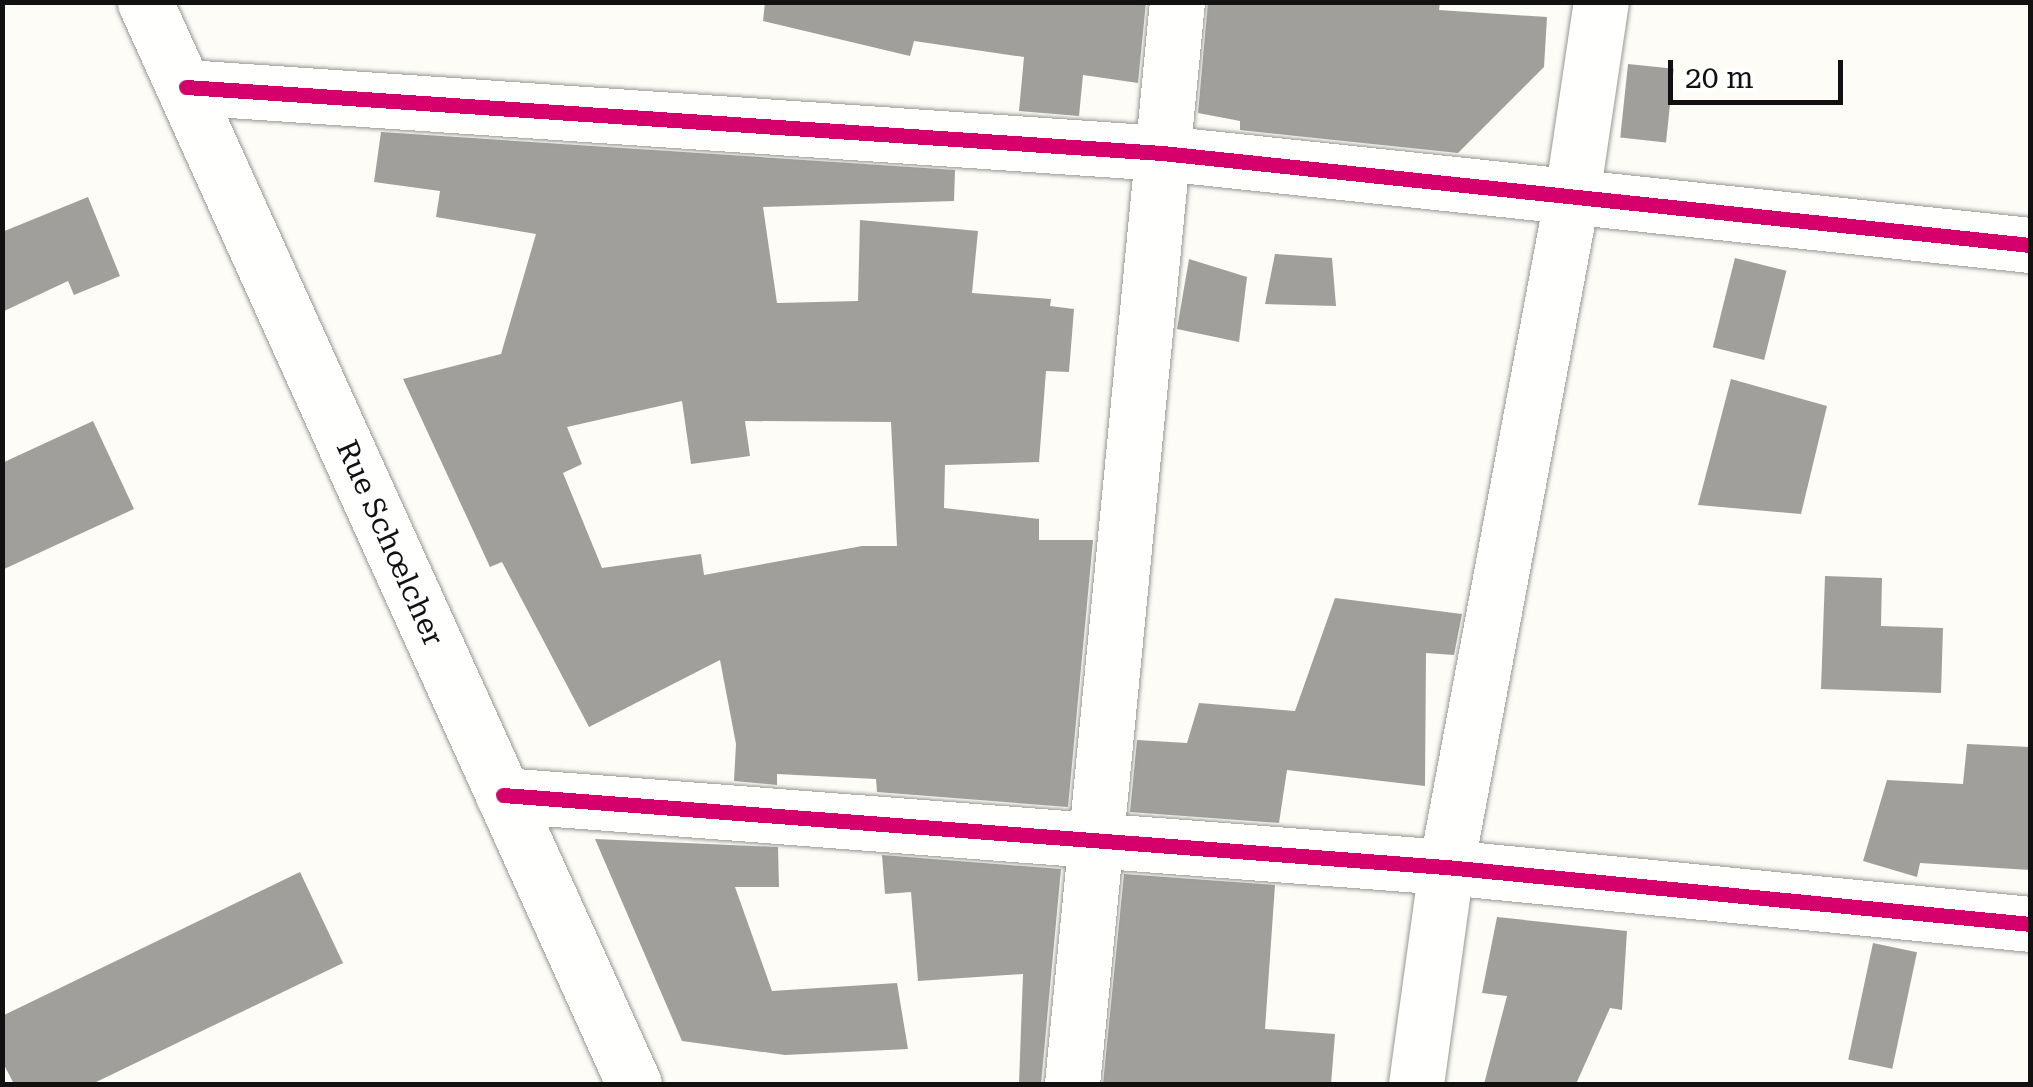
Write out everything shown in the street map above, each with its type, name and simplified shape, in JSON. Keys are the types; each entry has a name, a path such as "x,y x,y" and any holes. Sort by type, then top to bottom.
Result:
{"street":[{"name":"Rue Schœlcher","path":"144,2 186,87 634,1084"},
{"path":"1072,1084 1177,2"},
{"path":"1416,1084 1446,867 1572,195 1601,2"},
{"path":"186,87 1162,153 2030,245"},
{"path":"504,796 1446,867 2030,924"}],"building":[{"path":"765,2 1146,2 1138,83 1083,75 1079,116 1019,111 1024,57 914,41 910,56 763,21"},
{"path":"1208,2 1440,2 1439,10 1547,17 1544,67 1458,153 1240,130 1240,121 1198,113"},
{"path":"1628,64 1674,69 1666,142 1620,138"},
{"path":"381,132 955,170 954,201 763,207 777,303 858,301 860,220 978,231 972,293 1051,299 1050,306 1074,309 1069,372 1046,371 1039,462 945,465 944,508 1039,519 1039,540 1093,540 1068,807 877,792 876,779 777,774 777,785 734,781 736,744 720,660 589,727 502,562 490,567 403,379 501,354 536,234 436,217 440,191 374,182","holes":["682,401 691,464 750,456 745,421 891,422 897,546 862,546 704,575 701,554 602,568 563,473 582,464 567,427"]},
{"path":"88,197 120,276 74,295 68,281 2,312 2,232"},
{"path":"1275,254 1332,258 1336,306 1265,304"},
{"path":"1735,258 1786,271 1764,360 1713,347"},
{"path":"1189,259 1247,277 1239,342 1177,329"},
{"path":"1731,379 1827,406 1801,514 1698,505"},
{"path":"93,421 134,509 2,570 2,463"},
{"path":"1825,576 1882,578 1881,626 1943,628 1941,693 1821,689"},
{"path":"1335,598 1462,614 1454,655 1426,653 1425,786 1287,770 1279,823 1130,812 1137,740 1187,743 1199,703 1295,711"},
{"path":"1967,744 2030,747 2030,870 1920,863 1917,877 1863,861 1887,780 1963,784"},
{"path":"595,839 778,847 779,887 735,887 772,991 897,983 908,1049 785,1055 682,1041"},
{"path":"882,855 1061,869 1041,1084 1019,1084 1023,974 918,981 911,892 885,894"},
{"path":"300,872 343,963 92,1084 14,1084 2,1061 2,1016"},
{"path":"1124,874 1275,885 1265,1029 1335,1034 1331,1084 1103,1084"},
{"path":"1497,917 1627,931 1622,1010 1610,1008 1576,1084 1484,1084 1507,996 1482,993"},
{"path":"1873,943 1917,952 1892,1069 1848,1059"}],"cycle path":[{"path":"186,87 1162,153 2030,245"},
{"path":"503,795 1446,867 2030,924"}]}
